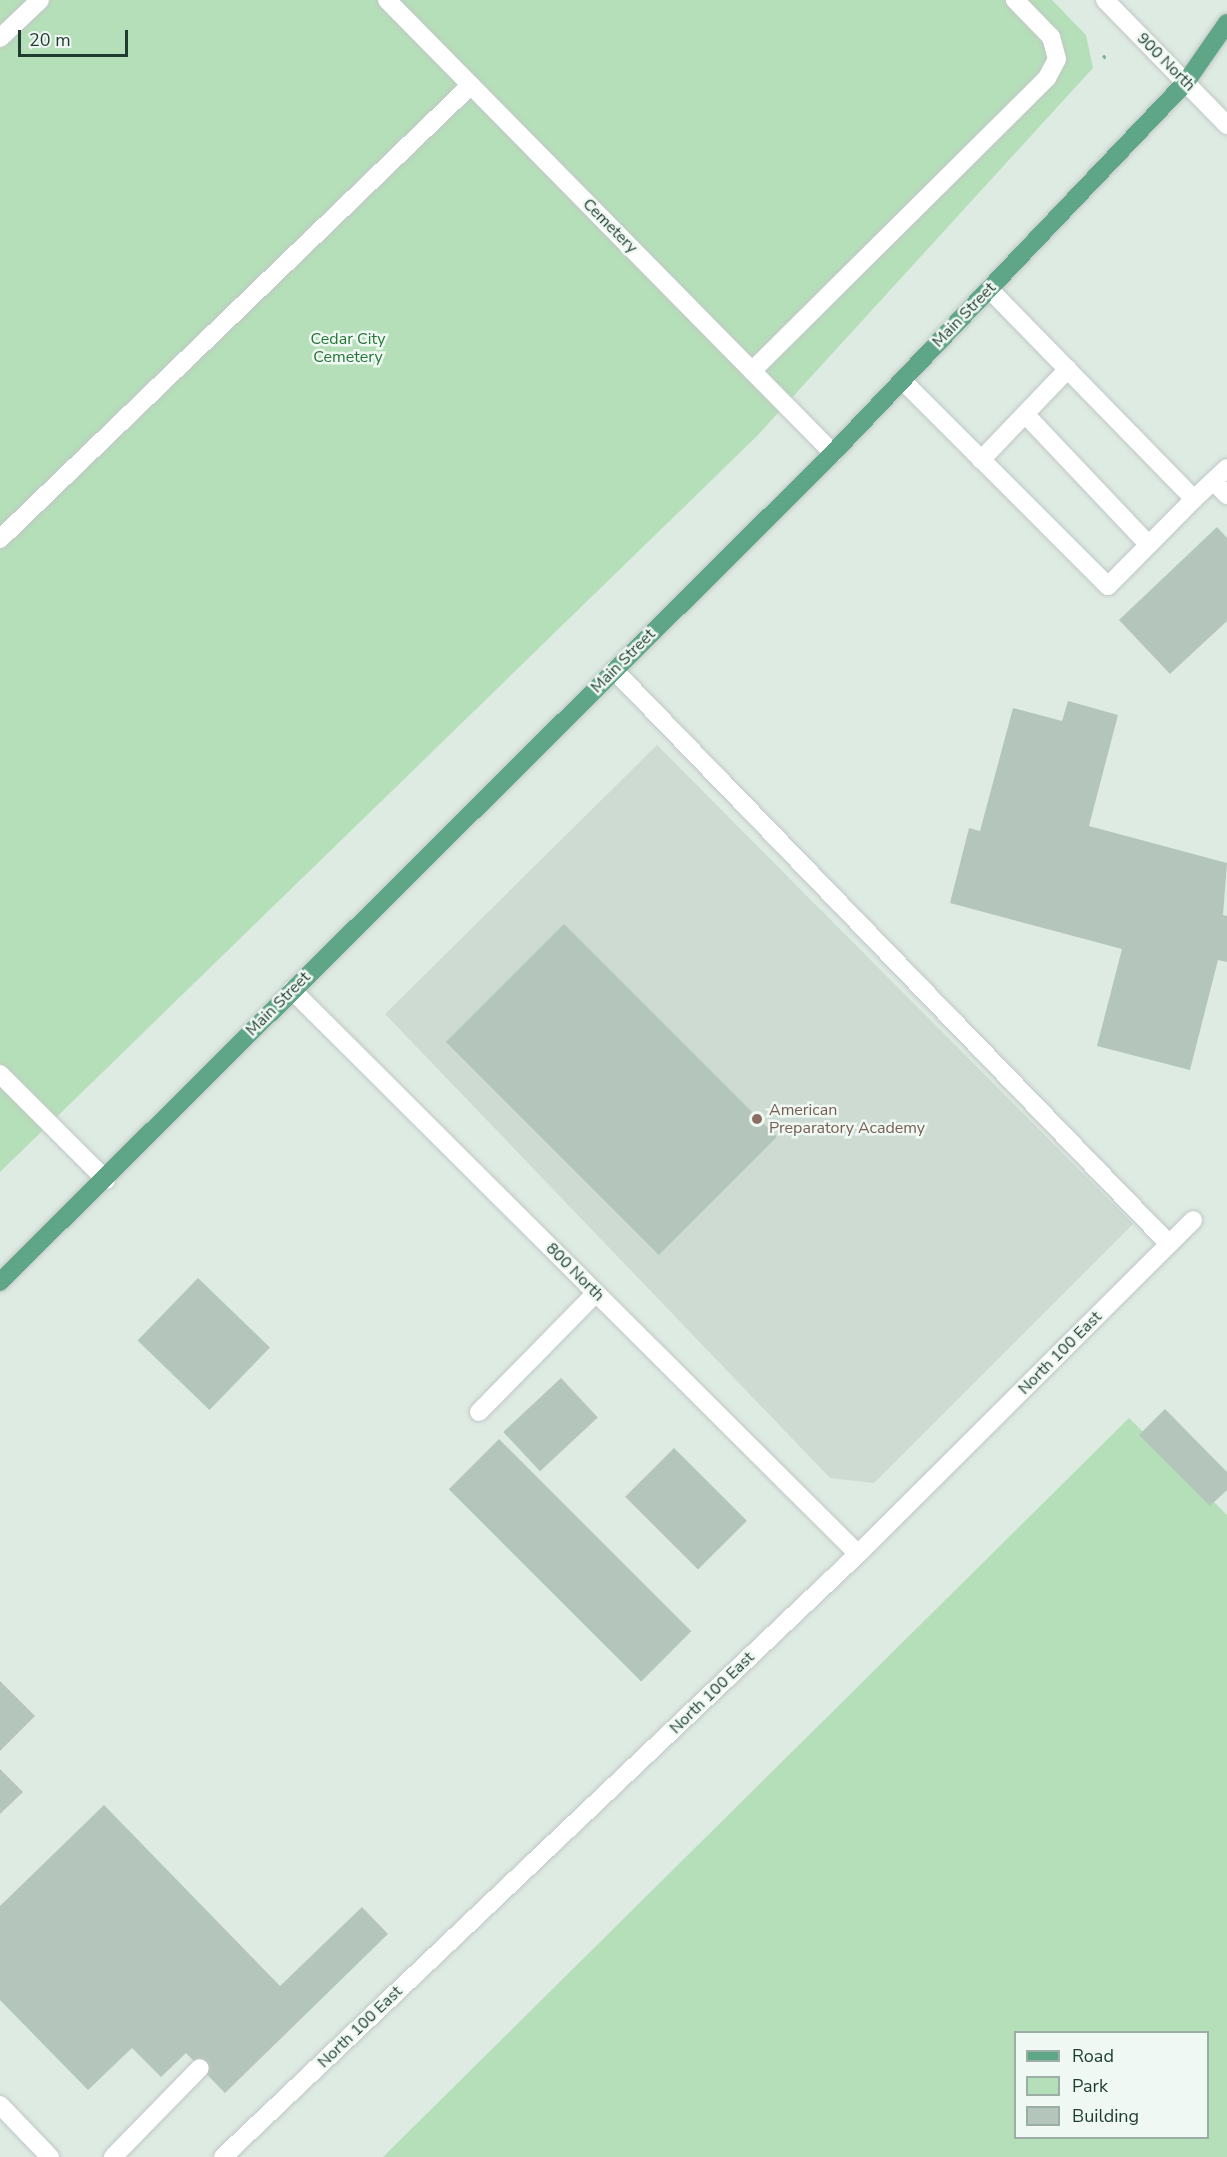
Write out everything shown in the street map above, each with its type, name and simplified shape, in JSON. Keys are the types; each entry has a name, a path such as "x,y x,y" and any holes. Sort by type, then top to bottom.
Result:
{"main road":[{"name":"Main Street","path":"0,1282 106,1180 292,990 833,453 1186,82 1227,23"}],"street":[{"path":"0,38 40,0"},
{"name":"Cemetery","path":"387,0 833,453"},
{"path":"752,371 1047,78 1057,59 1051,37 1015,0"},
{"name":"900 North","path":"1105,0 1227,124"},
{"path":"0,539 471,85"},
{"path":"989,289 1194,499"},
{"path":"981,460 1068,369"},
{"path":"902,380 1108,586 1227,468"},
{"path":"1025,414 1149,545"},
{"path":"1214,481 1227,495"},
{"path":"614,670 1169,1244"},
{"name":"800 North","path":"292,990 858,1554"},
{"path":"0,1074 106,1180"},
{"name":"North 100 East","path":"223,2157 858,1554 1193,1220"},
{"path":"479,1412 596,1293"},
{"path":"113,2157 200,2068"},
{"path":"0,2105 50,2157"}],"shaded area":[{"name":"American Preparatory Academy","path":"657,745 1133,1224 874,1483 830,1478 385,1014"}],"green space":[{"name":"Cedar City Cemetery","path":"0,0 1052,0 1086,35 1093,68 756,437 0,1172"},
{"path":"1129,1418 1227,1515 1227,2157 383,2157"}],"building":[{"path":"1217,527 1227,538 1227,621 1170,674 1119,620"},
{"path":"1068,701 1118,715 1089,826 1227,863 1223,915 1227,916 1227,962 1218,960 1190,1070 1097,1046 1122,949 950,903 969,828 980,831 1013,708 1062,721"},
{"path":"564,924 777,1137 659,1255 446,1042"},
{"path":"198,1278 270,1347 209,1410 138,1341"},
{"path":"561,1378 598,1417 540,1471 503,1432"},
{"path":"1165,1409 1227,1472 1227,1490 1210,1506 1139,1435"},
{"path":"499,1439 691,1631 641,1682 449,1489"},
{"path":"674,1448 747,1521 698,1570 625,1497"},
{"path":"0,1681 35,1716 0,1751"},
{"path":"0,1769 23,1792 0,1814"},
{"path":"104,1805 280,1986 362,1907 388,1934 225,2093 186,2053 161,2077 132,2048 88,2090 0,2000 0,1906"}],"place":[{"name":"American Preparatory Academy","path":"757,1119"}]}
